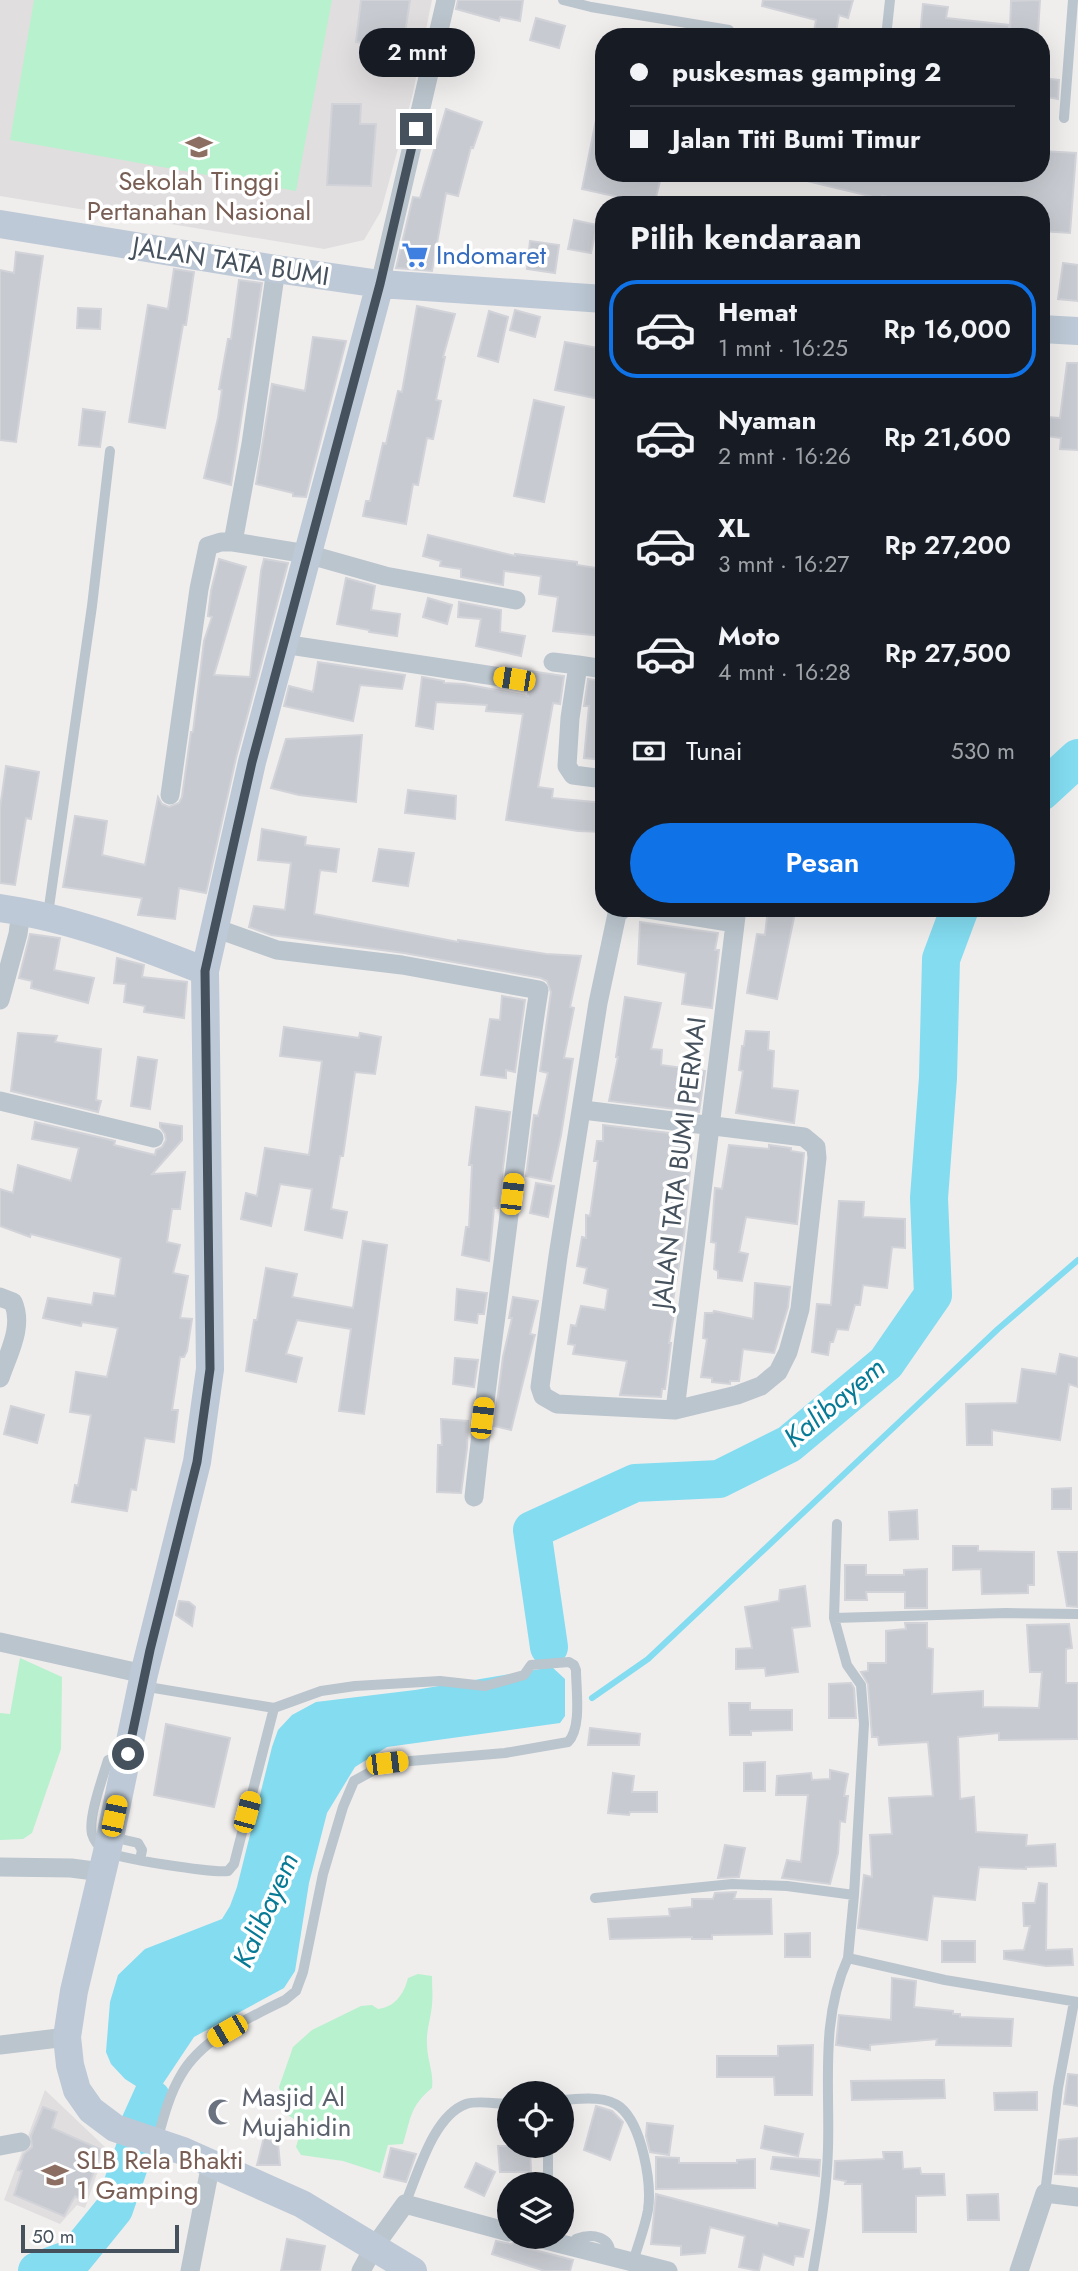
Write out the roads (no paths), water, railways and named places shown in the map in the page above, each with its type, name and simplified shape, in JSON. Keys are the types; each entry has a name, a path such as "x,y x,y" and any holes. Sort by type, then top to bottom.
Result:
{"street":[{"path":"413,2271 368,2259 302,2204 211,2163 115,2128 91,2110 77,2090 70,2065 67,2037 76,1978 143,1680 197,1462 210,1369 205,971 252,762 380,284 446,0"},
{"name":"JALAN TATA BUMI","path":"0,224 380,284 595,298"},
{"path":"233,542 251,444 276,269"},
{"path":"1050,330 1078,331"},
{"path":"170,795 208,547 221,541 307,554 385,576 516,600"},
{"path":"283,644 514,679"},
{"path":"553,662 595,668"},
{"path":"578,665 570,718 567,766 573,775 595,778"},
{"path":"0,1000 23,913 128,941 205,971"},
{"path":"583,1110 804,1137 816,1147 800,1309 788,1352 778,1372 761,1385 737,1395 674,1410 557,1404 543,1396 540,1387 598,1003 616,917"},
{"name":"JALAN TATA BUMI PERMAI","path":"674,1410 736,917"},
{"path":"215,928 277,950 402,965 539,990 490,1349 474,1497"},
{"path":"0,1101 154,1138"},
{"path":"0,1297 13,1302 19,1315 0,1378"},
{"path":"0,1642 143,1680"},
{"path":"0,1867 71,1868 106,1854"},
{"path":"0,2045 67,2037"},
{"path":"0,2146 21,2142"},
{"path":"190,2271 211,2163"},
{"path":"1019,2271 1045,2193 1078,2197"},
{"path":"368,2259 405,2204 497,2229"},
{"path":"574,2247 668,2271"}],"lane":[{"path":"563,0 717,28"},
{"path":"887,28 890,0"},
{"path":"1064,118 1073,0"},
{"path":"23,913 92,606 110,451"},
{"path":"813,2271 828,2150 828,2026 835,1990 848,1958 864,1724 861,1685 848,1665 834,1618 837,1524"},
{"path":"834,1618 1006,1613 1078,1614"},
{"path":"143,1680 274,1708 321,1691 355,1686 440,1681 485,1686 524,1675 531,1665 569,1662 574,1665 576,1701 574,1735 568,1742 505,1753 387,1763 355,1781 343,1807 323,1874 303,1972 296,1991 285,2000 210,2042 181,2073 151,2140"},
{"path":"106,1854 224,1872 232,1869 274,1708"},
{"path":"106,1854 138,1843 142,1850 140,1860"},
{"path":"595,1898 732,1884 787,1886 854,1895"},
{"path":"848,1958 946,1980 1000,1987 1076,2002 1058,2088 1045,2193"},
{"path":"574,2099 590,2098 619,2106 629,2118 636,2134 648,2173 648,2209 633,2262"},
{"path":"405,2204 435,2134 448,2115 467,2103 497,2104"}],"water":[{"path":"552,1667 565,1679 565,1716 560,1723 387,1747 355,1767 327,1813 309,1883 295,1971 284,1988 194,2037 156,2094 150,2123 138,2143 122,2117 136,2086 111,2064 106,2052 110,2002 118,1975 145,1949 222,1919 237,1887 278,1730 292,1715 316,1702 415,1690"}],"waterway":[{"name":"Kalibayem","path":"1050,784 1078,758"},
{"name":"Kalibayem","path":"549,1647 532,1530 635,1483 719,1479 789,1444 886,1363 933,1295 929,1198 938,1078 941,959 957,917"},
{"path":"592,1698 648,1659 998,1329 1078,1260"},
{"name":"Kalibayem","path":"37,2271 75,2257 114,2209 152,2099"}],"place":[{"name":"Sekolah Tinggi Pertanahan Nasional","path":"199,147"},
{"name":"Indomaret","path":"415,255"},
{"name":"Masjid Al Mujahidin","path":"221,2112"},
{"name":"SLB Rela Bhakti 1 Gamping","path":"55,2175"}]}
